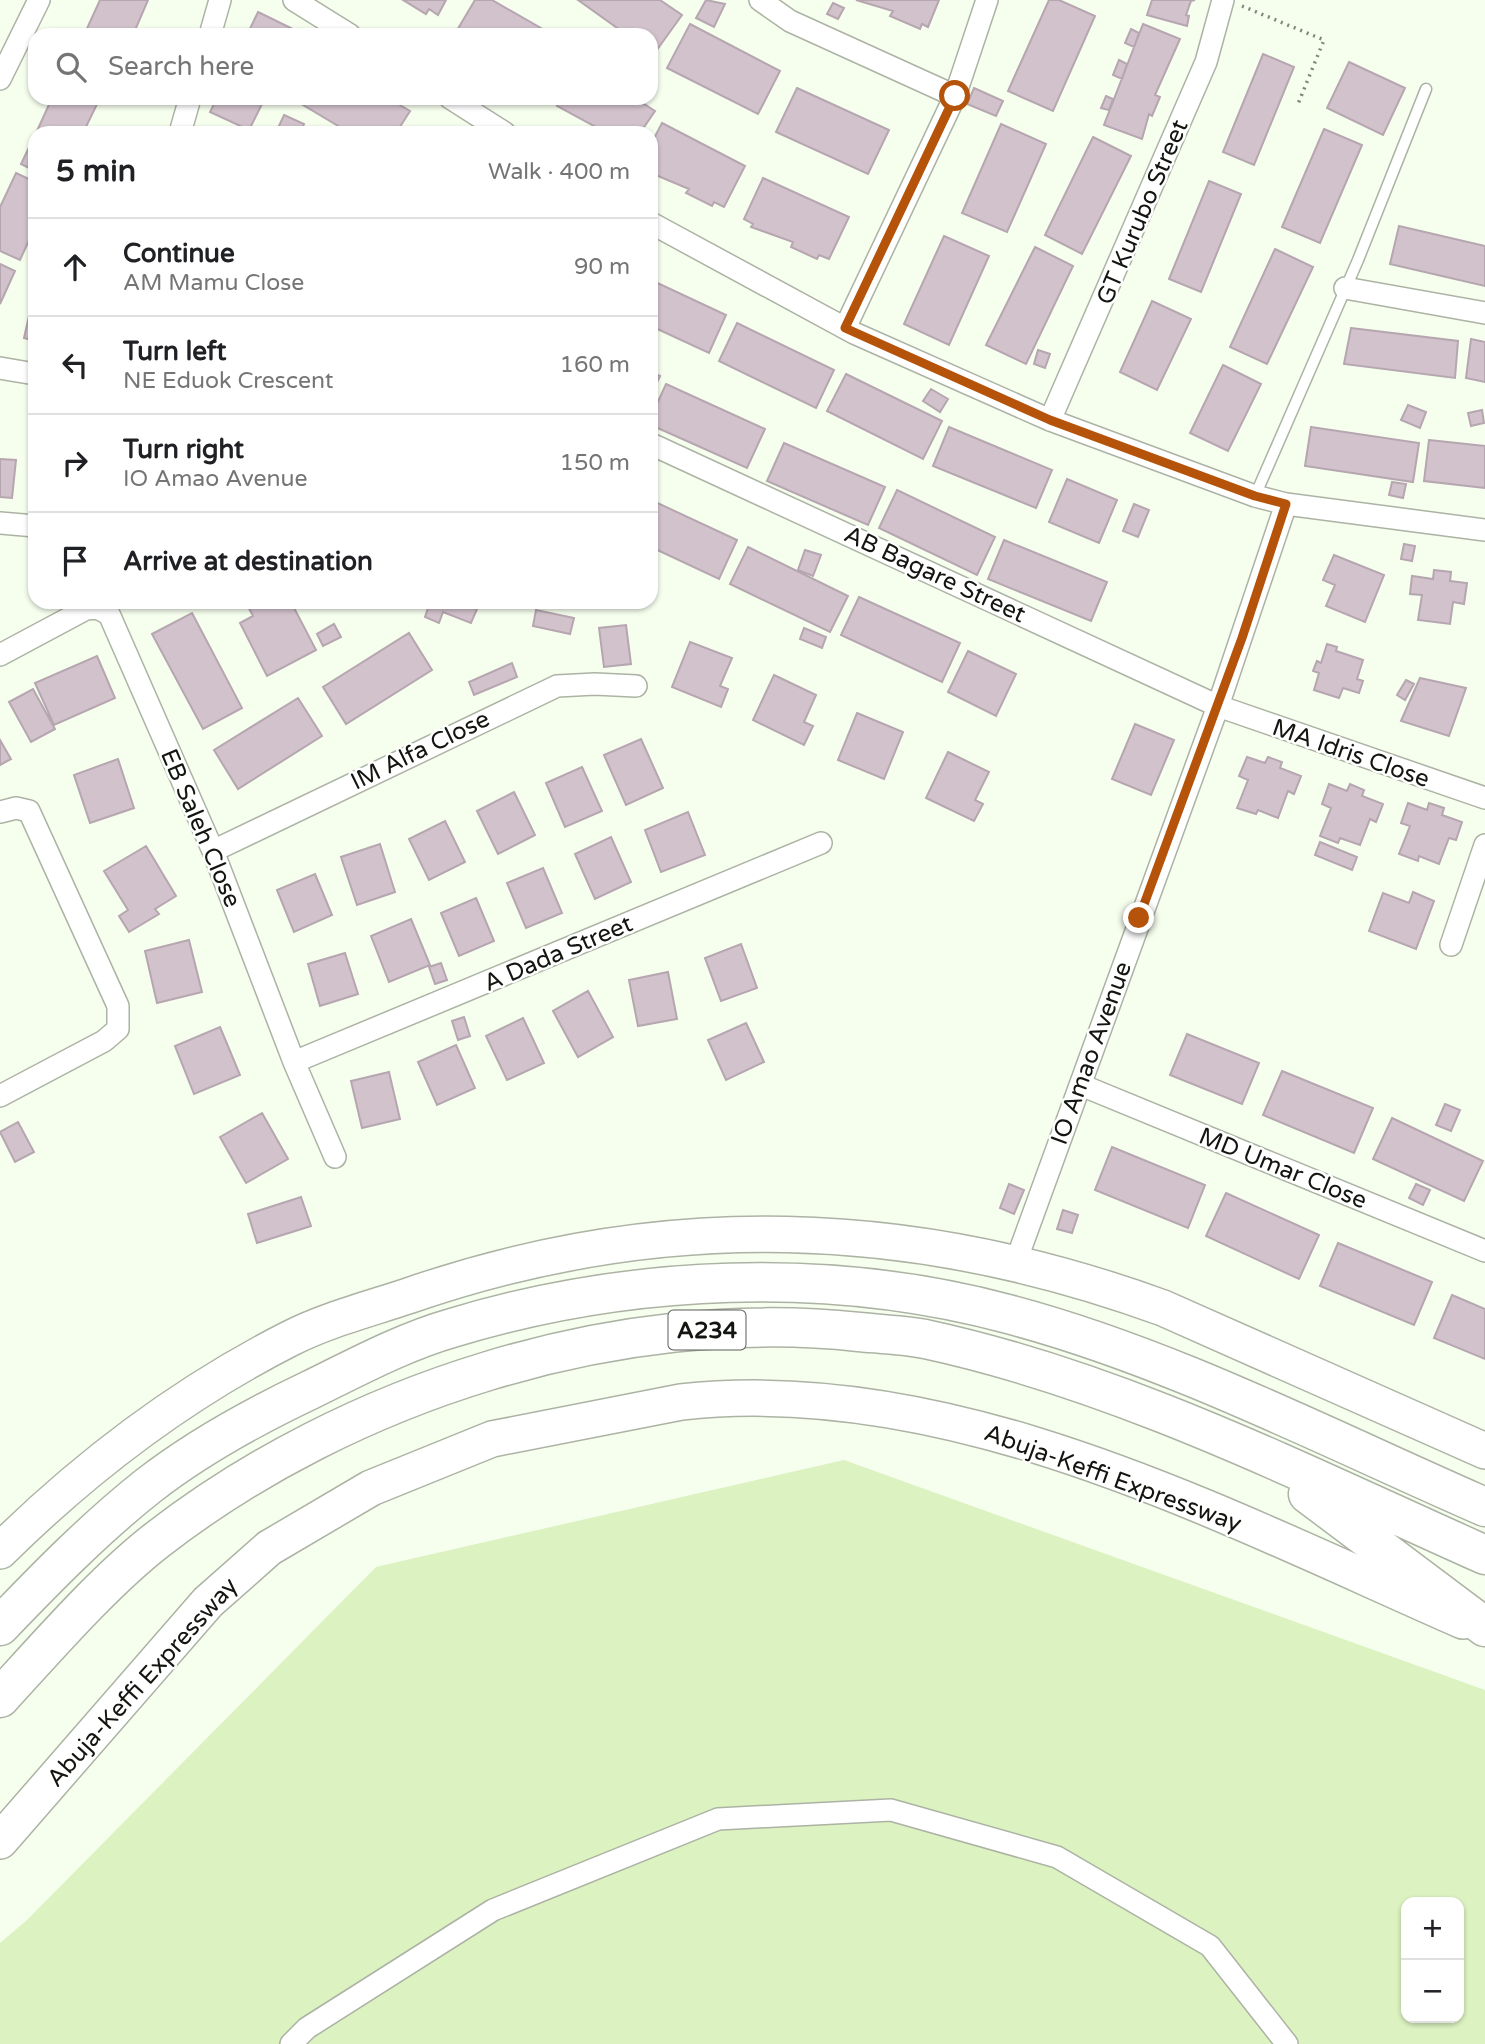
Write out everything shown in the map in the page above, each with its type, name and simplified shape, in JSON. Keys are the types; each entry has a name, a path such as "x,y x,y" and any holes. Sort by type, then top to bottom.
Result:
{"highway":[{"path":"0,1552 116,1446 187,1398 292,1337 452,1280 595,1246 654,1240 838,1234 909,1242 1015,1264 1122,1293 1163,1308 1485,1451"},
{"name":"A234","path":"0,1626 92,1535 150,1485 239,1424 350,1370 447,1329 530,1306 625,1292 720,1284 819,1283 911,1292 1009,1314 1139,1356 1485,1507"},
{"name":"A234","path":"0,1698 154,1542 229,1489 332,1431 448,1382 550,1354 676,1332 768,1326 816,1327 922,1338 1024,1365 1225,1439 1485,1555"},
{"name":"Abuja-Keffi Expressway","path":"0,1841 181,1631 233,1578 269,1548 371,1488 492,1439 681,1402 707,1399 824,1400 891,1409 962,1424 1070,1457 1161,1492 1485,1629"},
{"path":"1225,1439 1319,1501 1485,1629"}],"street":[{"path":"0,79 39,0"},
{"path":"212,28 220,0"},
{"path":"294,0 339,28"},
{"path":"760,0 790,21 955,96"},
{"path":"845,328 955,96 987,0"},
{"name":"GT Kurubo Street","path":"1050,420 1231,2"},
{"path":"182,126 188,105"},
{"path":"461,105 494,126"},
{"path":"658,227 845,328 1050,420 1255,496 1286,504 1485,530"},
{"path":"1345,288 1485,313"},
{"path":"0,368 28,373"},
{"name":"AB Bagare Street","path":"658,447 1218,706"},
{"name":"IO Amao Avenue","path":"1015,1264 1033,1207 1081,1085 1139,918 1218,706 1286,504"},
{"path":"0,523 28,525"},
{"name":"EB Saleh Close","path":"0,655 86,609"},
{"name":"EB Saleh Close","path":"99,609 109,614 213,851 294,1062 335,1157"},
{"name":"IM Alfa Close","path":"213,851 557,686 636,686"},
{"name":"MA Idris Close","path":"1218,706 1485,798"},
{"path":"0,812 16,808 29,811 118,1006 118,1029 104,1041 0,1096"},
{"name":"A Dada Street","path":"294,1062 821,843"},
{"path":"1451,945 1485,845"},
{"name":"MD Umar Close","path":"1081,1085 1485,1251"},
{"path":"291,2044 307,2028 493,1910 718,1819 891,1811 1057,1857 1210,1947 1287,2044"}],"lane":[{"path":"1255,496 1345,288 1426,89"}],"path":[{"path":"1231,2 1324,40 1298,104"}],"green space":[{"path":"844,1460 1485,1690 1485,2044 0,2044 0,1943 27,1920 376,1567"}],"building":[{"path":"100,0 148,0 136,28 87,28"},
{"path":"403,0 446,0 438,15 429,9 426,14"},
{"path":"475,0 492,0 541,28 458,28"},
{"path":"578,0 660,0 682,15 658,48 658,28 617,28"},
{"path":"706,0 725,4 714,27 696,18"},
{"path":"856,0 939,0 928,27 922,24 920,29 890,16 893,11"},
{"path":"1049,0 1059,0 1095,16 1053,111 1008,91"},
{"path":"1152,0 1195,0 1191,1 1186,15 1189,16 1187,26 1147,15"},
{"path":"833,3 844,8 838,19 827,14"},
{"path":"258,12 291,28 250,28"},
{"path":"690,24 780,71 758,114 667,68"},
{"path":"1143,24 1180,39 1155,95 1160,97 1152,116 1149,114 1142,139 1104,125"},
{"path":"1131,29 1139,33 1134,47 1125,43"},
{"path":"1263,54 1294,67 1254,165 1223,152"},
{"path":"1119,60 1127,64 1122,79 1113,75"},
{"path":"1349,62 1405,88 1383,135 1327,108"},
{"path":"797,88 889,130 868,174 776,132"},
{"path":"974,88 1003,101 996,116 967,104"},
{"path":"1106,96 1113,99 1109,110 1101,108"},
{"path":"49,105 97,105 86,126 39,126"},
{"path":"214,105 262,105 251,126 240,126 210,112"},
{"path":"303,105 400,105 410,111 400,126 338,126"},
{"path":"646,105 655,111 645,126 594,126 557,106"},
{"path":"284,115 304,124 303,126 279,126"},
{"path":"662,123 745,166 724,207 714,202 712,206 686,193 689,189 658,176 658,131"},
{"path":"1001,124 1046,144 1007,232 962,213"},
{"path":"1324,129 1362,145 1320,243 1282,227"},
{"path":"1093,137 1131,156 1082,254 1045,235"},
{"path":"28,150 28,168 21,164"},
{"path":"16,173 28,179 28,242 20,260 0,251 0,207"},
{"path":"763,178 849,217 829,259 819,255 817,259 791,247 793,242 751,227 753,224 744,219"},
{"path":"1209,181 1241,194 1201,292 1169,279"},
{"path":"1399,226 1485,246 1485,286 1390,264"},
{"path":"944,236 989,256 949,345 904,324"},
{"path":"1035,247 1073,266 1026,364 986,345"},
{"path":"1275,249 1313,267 1267,364 1230,347"},
{"path":"0,264 15,271 0,304"},
{"path":"658,283 726,315 709,353 658,329"},
{"path":"1152,301 1191,319 1157,390 1120,372"},
{"path":"28,320 28,339 24,338"},
{"path":"737,323 834,370 816,408 719,361"},
{"path":"1351,328 1458,341 1455,378 1344,364"},
{"path":"1471,339 1485,342 1485,382 1466,378"},
{"path":"1038,350 1050,354 1045,368 1034,364"},
{"path":"1223,365 1261,384 1228,451 1190,433"},
{"path":"846,374 942,421 923,459 827,411"},
{"path":"666,384 765,429 747,468 658,428 658,402"},
{"path":"931,389 948,399 940,412 923,401"},
{"path":"1408,405 1426,412 1420,428 1401,420"},
{"path":"1482,410 1484,423 1471,426 1468,413"},
{"path":"949,427 1052,470 1036,508 933,466"},
{"path":"1311,427 1419,443 1413,482 1305,466"},
{"path":"1429,440 1485,446 1485,488 1424,481"},
{"path":"784,443 885,487 868,525 767,481"},
{"path":"0,459 16,460 12,498 0,497"},
{"path":"1067,479 1117,500 1099,543 1049,522"},
{"path":"1392,482 1406,484 1403,498 1389,495"},
{"path":"897,490 995,537 977,575 879,528"},
{"path":"658,503 737,540 719,579 658,550"},
{"path":"1134,504 1149,510 1138,537 1123,531"},
{"path":"1004,540 1107,582 1091,621 988,579"},
{"path":"1404,544 1415,546 1412,561 1401,559"},
{"path":"748,547 848,596 830,632 730,584"},
{"path":"805,550 821,555 813,576 798,570"},
{"path":"1334,555 1384,575 1365,622 1326,606 1335,585 1323,580"},
{"path":"1434,570 1451,572 1450,581 1467,583 1464,604 1453,602 1450,624 1418,620 1422,595 1410,594 1412,576 1433,579"},
{"path":"859,597 960,643 942,682 841,635"},
{"path":"249,609 295,609 316,650 267,676 240,623 253,616"},
{"path":"428,609 477,609 471,623 443,612 439,623 425,617"},
{"path":"536,610 574,618 570,634 533,626"},
{"path":"192,613 242,708 203,729 152,634"},
{"path":"334,624 341,637 323,646 317,634"},
{"path":"626,625 631,664 604,667 599,628"},
{"path":"804,628 826,637 822,648 800,639"},
{"path":"409,633 432,670 346,724 323,687"},
{"path":"690,642 732,658 720,686 728,689 721,707 672,687"},
{"path":"1327,644 1337,647 1336,651 1363,660 1357,679 1363,681 1359,693 1343,688 1339,698 1314,690 1319,673 1313,671 1317,661 1321,663"},
{"path":"968,651 1016,674 996,716 948,692"},
{"path":"97,656 115,698 54,725 35,683"},
{"path":"512,663 517,677 474,695 469,682"},
{"path":"774,675 816,695 804,722 813,726 804,745 753,720"},
{"path":"1420,678 1466,688 1449,736 1401,721"},
{"path":"1406,680 1414,684 1405,700 1397,695"},
{"path":"33,689 55,729 31,742 9,702"},
{"path":"298,698 322,736 238,789 214,750"},
{"path":"857,713 903,732 884,779 838,760"},
{"path":"1135,724 1174,740 1151,795 1112,779"},
{"path":"641,739 663,788 626,805 604,755"},
{"path":"0,740 11,759 0,765"},
{"path":"948,752 989,772 975,800 983,804 974,821 926,798"},
{"path":"1247,757 1265,763 1268,757 1282,762 1280,768 1301,776 1294,794 1288,791 1278,818 1258,810 1256,814 1237,808 1248,780 1239,776"},
{"path":"118,759 134,808 90,823 74,775"},
{"path":"582,767 602,811 565,827 546,783"},
{"path":"1329,784 1347,791 1350,784 1364,790 1362,796 1383,804 1376,822 1370,819 1360,845 1340,838 1338,843 1320,836 1331,808 1322,804"},
{"path":"514,792 535,835 498,854 477,811"},
{"path":"1408,803 1427,810 1429,803 1444,808 1442,815 1462,822 1456,840 1449,838 1439,864 1419,856 1418,861 1399,854 1410,826 1401,823"},
{"path":"688,812 705,855 661,872 645,830"},
{"path":"445,821 465,862 429,880 409,839"},
{"path":"611,837 631,882 595,899 575,854"},
{"path":"1320,842 1357,857 1352,870 1315,855"},
{"path":"380,844 395,892 357,905 341,857"},
{"path":"146,846 176,896 155,909 159,914 129,932 119,916 128,910 104,871"},
{"path":"543,868 562,913 526,928 507,883"},
{"path":"315,874 332,915 294,932 277,890"},
{"path":"1413,892 1434,901 1416,949 1369,931 1383,893 1409,903"},
{"path":"476,898 494,941 459,956 441,913"},
{"path":"411,919 430,965 389,982 371,936"},
{"path":"189,940 202,992 157,1003 145,951"},
{"path":"741,944 757,988 721,1001 705,958"},
{"path":"345,953 358,994 320,1006 308,964"},
{"path":"441,963 447,980 435,984 429,967"},
{"path":"668,972 677,1019 638,1026 629,980"},
{"path":"588,991 613,1037 578,1057 553,1011"},
{"path":"464,1017 470,1036 458,1040 452,1021"},
{"path":"523,1018 544,1063 507,1080 486,1036"},
{"path":"746,1023 764,1062 726,1080 708,1040"},
{"path":"220,1027 240,1075 194,1094 175,1046"},
{"path":"1187,1034 1259,1063 1242,1104 1170,1075"},
{"path":"456,1045 475,1088 437,1105 418,1062"},
{"path":"1282,1071 1373,1108 1354,1153 1263,1115"},
{"path":"389,1072 400,1119 362,1128 351,1081"},
{"path":"1445,1104 1460,1110 1451,1131 1436,1125"},
{"path":"262,1113 288,1159 246,1183 220,1137"},
{"path":"1392,1118 1483,1161 1464,1201 1373,1159"},
{"path":"18,1122 34,1152 15,1162 0,1132"},
{"path":"1112,1147 1205,1185 1188,1228 1095,1190"},
{"path":"1009,1184 1024,1190 1014,1214 1000,1208"},
{"path":"1416,1184 1430,1190 1423,1205 1409,1198"},
{"path":"1226,1193 1319,1235 1299,1279 1206,1236"},
{"path":"301,1197 311,1226 257,1243 248,1214"},
{"path":"1063,1210 1078,1215 1072,1233 1057,1229"},
{"path":"1338,1243 1432,1282 1414,1325 1320,1286"},
{"path":"1452,1295 1485,1309 1485,1359 1434,1338"}],"route":[{"path":"955,96 845,328 1050,420 1255,496 1286,504 1242,638 1139,918"}]}
